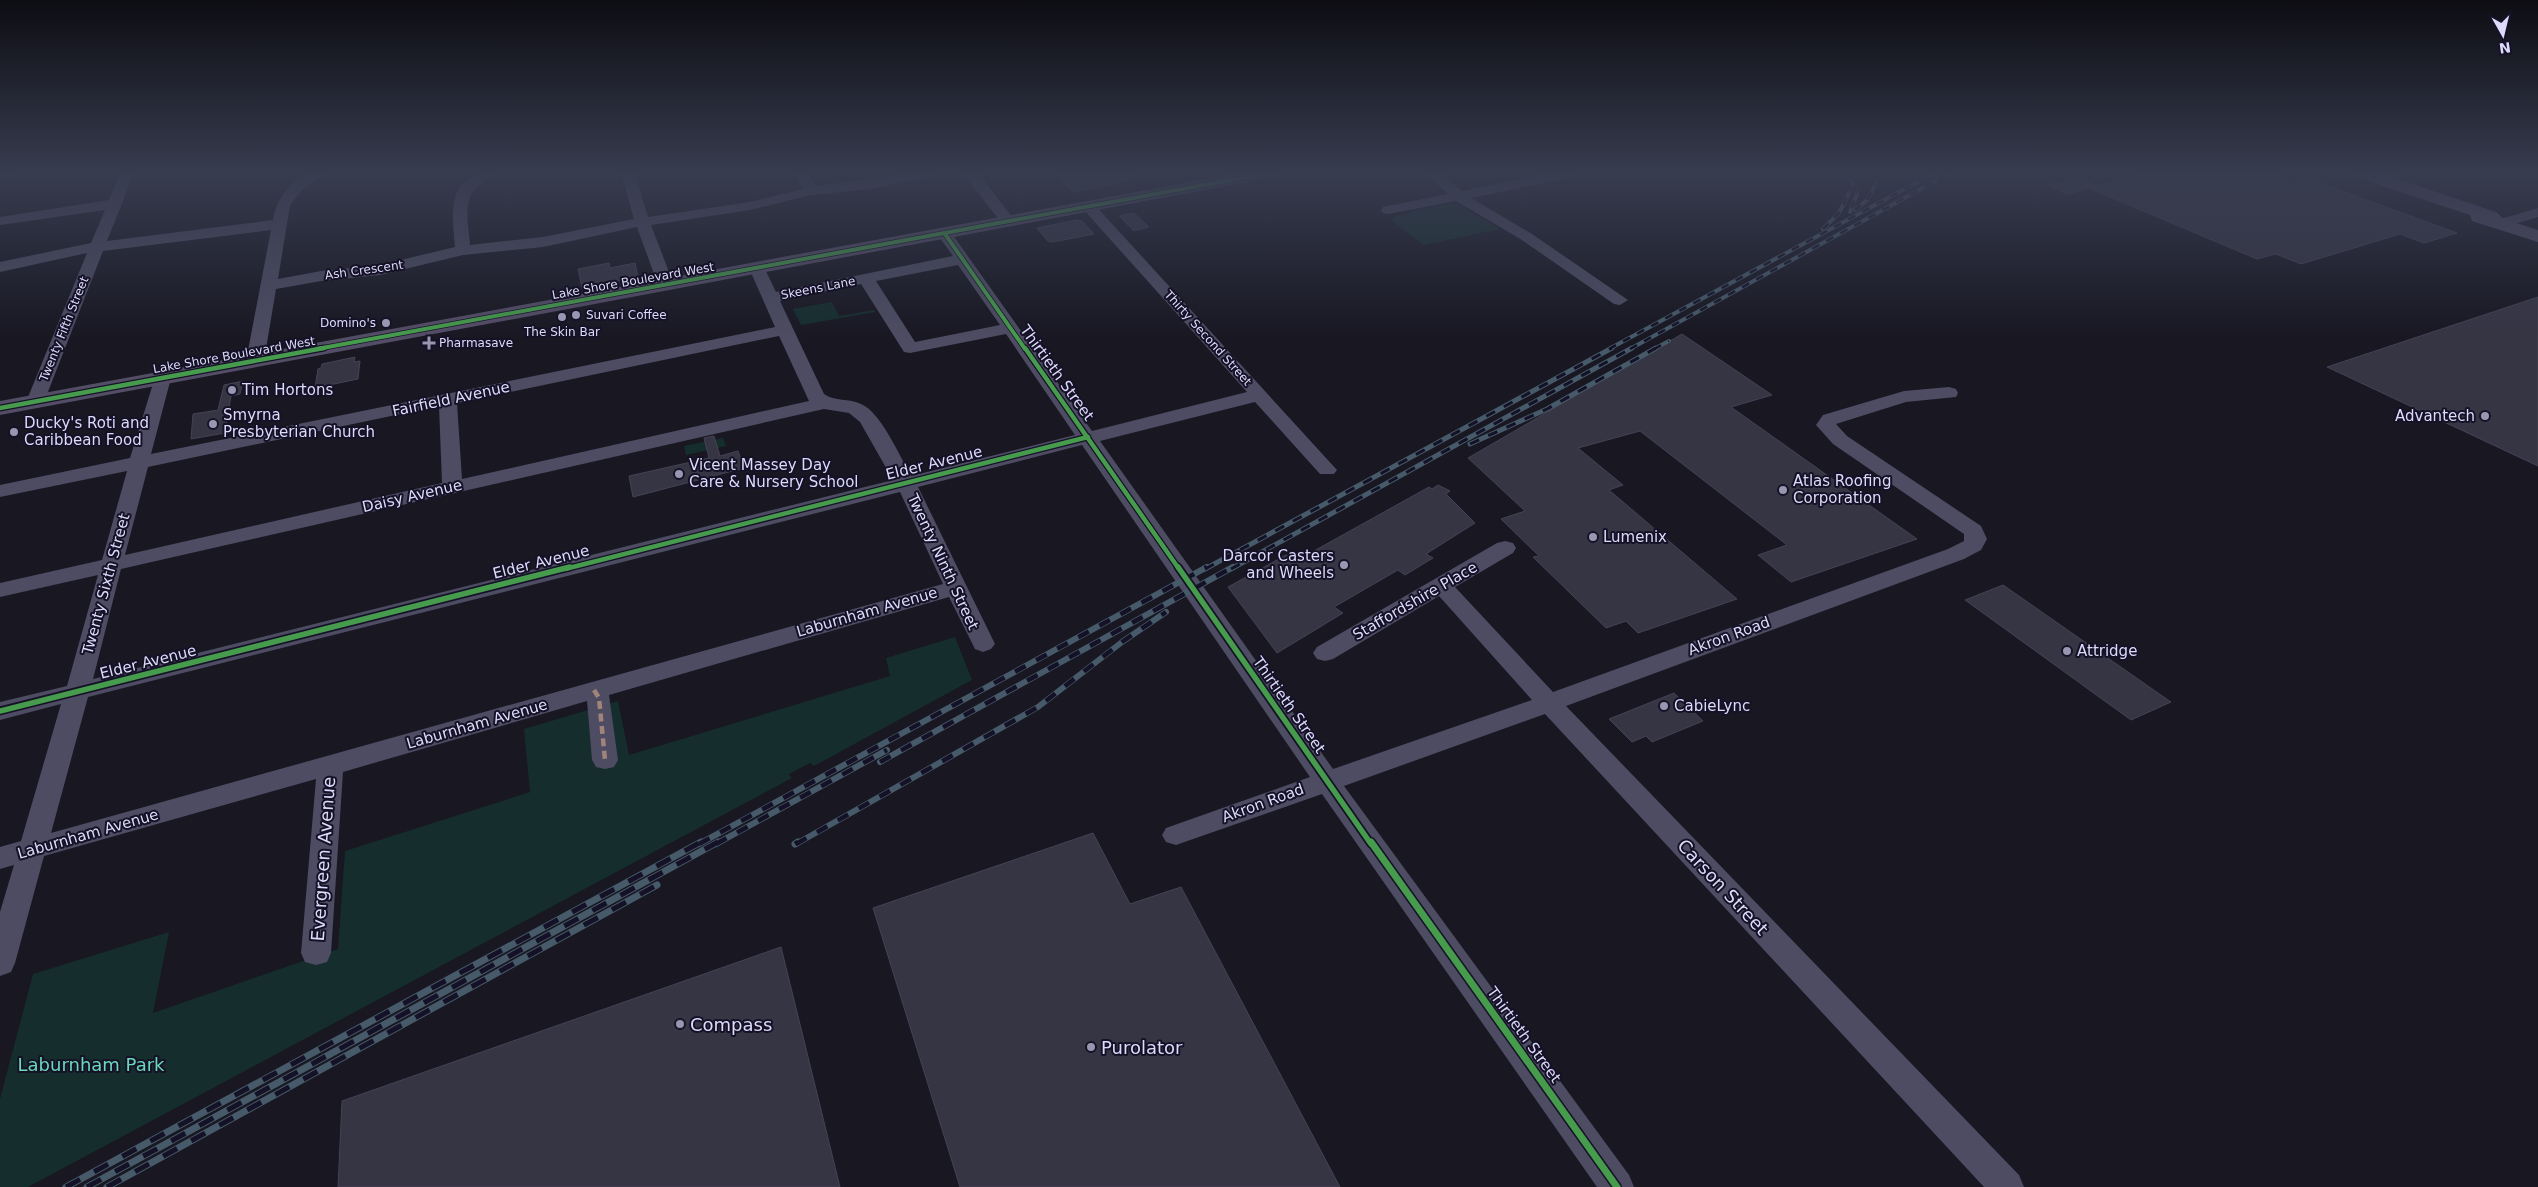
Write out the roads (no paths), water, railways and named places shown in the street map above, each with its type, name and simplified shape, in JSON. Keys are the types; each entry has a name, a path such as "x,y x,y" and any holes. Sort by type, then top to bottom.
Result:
{"main road":[{"name":"Lake Shore Boulevard West","path":"0,408 974,228"},
{"path":"2517,228 2538,236"}],"street":[{"name":"Twenty Fifth Street","path":"35,402 105,228"},
{"path":"0,267 64,252 246,228"},
{"path":"256,361 278,228"},
{"path":"462,228 464,250"},
{"name":"Ash Crescent","path":"270,285 394,267 464,250 535,243 606,228"},
{"path":"645,228 666,285"},
{"name":"Thirty Second Street","path":"1108,228 1327,470"},
{"path":"1513,228 1620,300"},
{"name":"Thirtieth Street","path":"945,234 1326,780 1617,1187"},
{"name":"Skeens Lane","path":"770,298 963,259"},
{"path":"757,268 816,397 824,403"},
{"name":"Skeens Lane","path":"866,279 910,348 1010,328"},
{"name":"Fairfield Avenue","path":"0,492 784,330"},
{"name":"Twenty Sixth Street","path":"0,963 77,693 162,378"},
{"name":"Akron Road","path":"1176,835 1326,780 1549,703 1956,554 1974,545 1976,539 1973,531 1840,440 1826,425 1830,418 1904,396 1949,393"},
{"name":"Elder Avenue","path":"0,712 1259,395"},
{"path":"448,400 452,487"},
{"name":"Twenty Ninth Street","path":"824,403 854,408 868,419 906,484 954,588 983,644"},
{"name":"Daisy Avenue","path":"0,590 824,403"},
{"name":"Staffordshire Place","path":"1325,654 1505,548"},
{"name":"Carson Street","path":"1442,586 1549,703 2007,1187"},
{"name":"Laburnham Avenue","path":"0,858 954,588"},
{"path":"594,690 598,698 605,760"},
{"name":"Evergreen Avenue","path":"316,953 330,766"}],"tram line":[{"path":"0,409 974,228"}],"railway":[{"path":"1609,349 1832,228"},
{"path":"1630,349 1849,228"},
{"path":"1654,349 1669,341"},
{"path":"1205,569 1612,348"},
{"path":"1231,569 1632,348"},
{"path":"1470,444 1547,409 1656,348"},
{"path":"699,844 1207,567"},
{"path":"880,762 1233,567"},
{"path":"796,844 1038,707 1122,642 1166,612"},
{"path":"716,844 887,750"},
{"path":"66,1187 701,842"},
{"path":"87,1187 718,842"},
{"path":"107,1187 657,885"}],"place":[{"name":"Suvari Coffee","path":"576,315"},
{"name":"The Skin Bar","path":"562,317"},
{"name":"Domino's","path":"386,323"},
{"name":"Pharmasave","path":"429,343"},
{"name":"Tim Hortons","path":"232,390"},
{"name":"Advantech","path":"2485,416"},
{"name":"Smyrna Presbyterian Church","path":"213,424"},
{"name":"Ducky's Roti and Caribbean Food","path":"14,432"},
{"name":"Vicent Massey Day Care & Nursery School","path":"679,474"},
{"name":"Atlas Roofing Corporation","path":"1783,490"},
{"name":"Lumenix","path":"1593,537"},
{"name":"Darcor Casters and Wheels","path":"1344,565"},
{"name":"Attridge","path":"2067,651"},
{"name":"CabieLync","path":"1664,706"},
{"name":"Compass","path":"680,1024"},
{"name":"Purolator","path":"1091,1047"}],"park label":[{"name":"Laburnham Park","path":"91,1064"}]}
